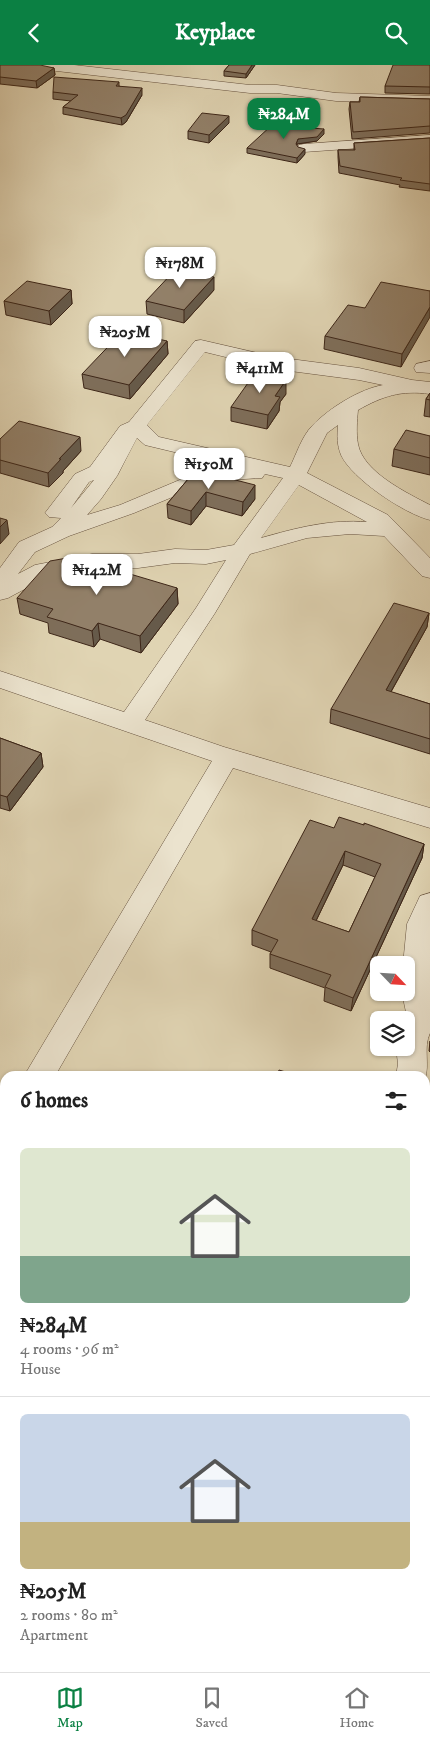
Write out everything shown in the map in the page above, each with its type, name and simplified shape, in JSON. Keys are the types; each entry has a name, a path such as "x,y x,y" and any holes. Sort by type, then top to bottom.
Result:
{"street":[{"path":"39,65 250,89 263,87 324,96 430,100"},
{"path":"304,148 430,139"},
{"path":"60,531 102,482 122,446 178,377 201,345 275,363 359,374 421,387"},
{"path":"129,724 204,613 236,562 241,550 296,475 318,430 348,407 376,392 421,387"},
{"path":"348,407 348,448 361,469 389,490 421,506 430,514"},
{"path":"136,427 152,441 296,475 380,520 430,571"},
{"path":"0,583 27,547 48,524 82,478 97,471 127,430 136,427"},
{"path":"27,547 60,531 136,505 208,475 296,475"},
{"path":"0,593 43,570 92,561 138,561 175,556 206,557 241,550 306,532 350,527 389,530"},
{"path":"0,679 227,757 430,818"},
{"path":"42,1071 227,757"},
{"path":"412,1071 411,1041 422,1017 416,986 421,924 430,904"}],"building":[{"path":"0,65 40,65 54,68 36,81 0,77"},
{"path":"229,65 252,65 246,74 224,71"},
{"path":"393,65 430,65 430,87 385,86"},
{"path":"54,77 119,82 116,86 142,88 126,115 121,118 63,107 78,95 53,92"},
{"path":"360,97 430,99 430,126 353,132 350,102 360,102"},
{"path":"202,113 229,116 209,135 188,131"},
{"path":"272,125 324,129 317,137 298,139 296,144 298,147 305,149 297,158 247,148"},
{"path":"430,138 430,184 400,180 402,178 340,166 338,150 355,150 354,143"},
{"path":"175,270 182,272 184,270 214,277 184,310 146,301"},
{"path":"27,281 71,290 49,311 4,301"},
{"path":"381,282 430,291 430,307 402,354 325,336 348,305 365,308"},
{"path":"123,331 167,341 129,385 82,374"},
{"path":"255,373 286,380 275,396 280,397 268,415 231,407"},
{"path":"19,421 80,437 48,473 0,460 0,439"},
{"path":"406,430 430,436 430,458 394,449"},
{"path":"204,472 255,485 243,502 206,492 191,511 167,504 189,478"},
{"path":"0,518 7,520 0,527"},
{"path":"73,557 177,588 140,636 98,623 92,631 47,617 53,609 17,598 50,561"},
{"path":"394,603 429,613 386,690 430,704 430,739 331,709"},
{"path":"0,738 41,753 7,797 0,795"},
{"path":"339,817 364,825 364,823 424,844 372,956 370,956 370,961 353,998 325,987 331,975 270,954 278,940 252,930 310,820 334,828","holes":["345,851 381,864 349,932 312,919"]}]}
